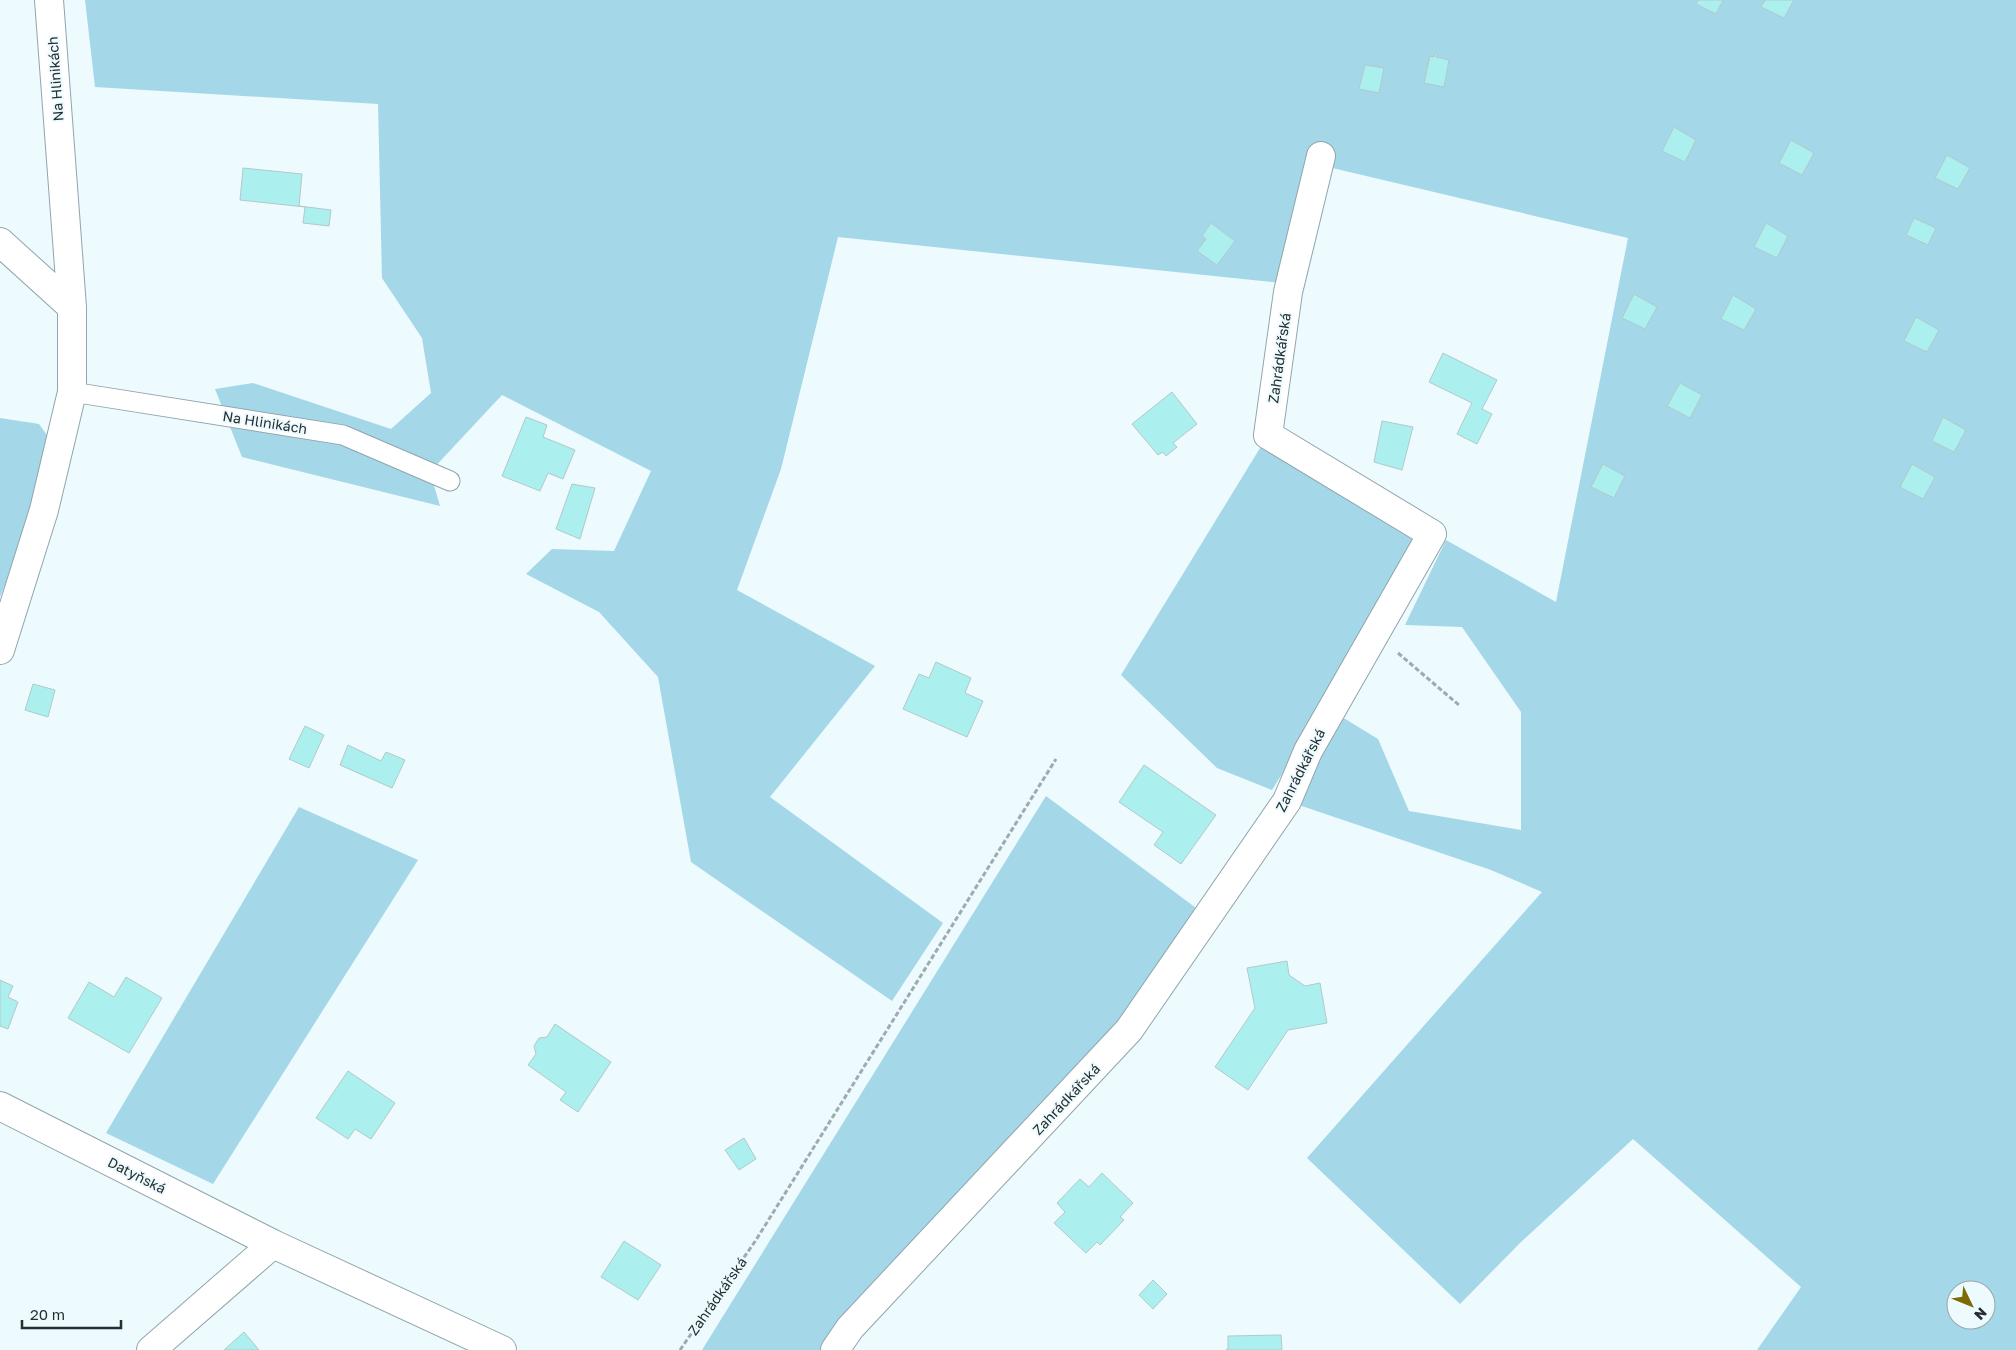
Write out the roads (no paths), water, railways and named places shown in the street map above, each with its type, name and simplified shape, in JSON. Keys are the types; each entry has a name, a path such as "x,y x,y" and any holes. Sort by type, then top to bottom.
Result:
{"street":[{"name":"Na Hlinikách","path":"0,650 44,510 72,392 72,307 49,0"},
{"name":"Zahrádkářská","path":"835,1350 850,1328 1129,1030 1287,801 1308,752 1432,534 1268,435 1288,292 1321,156"},
{"path":"0,242 72,307"},
{"name":"Datyňská","path":"0,1106 273,1244 502,1350"},
{"path":"151,1350 273,1244"}],"lane":[{"name":"Na Hlinikách","path":"72,392 343,435 450,480"}]}
